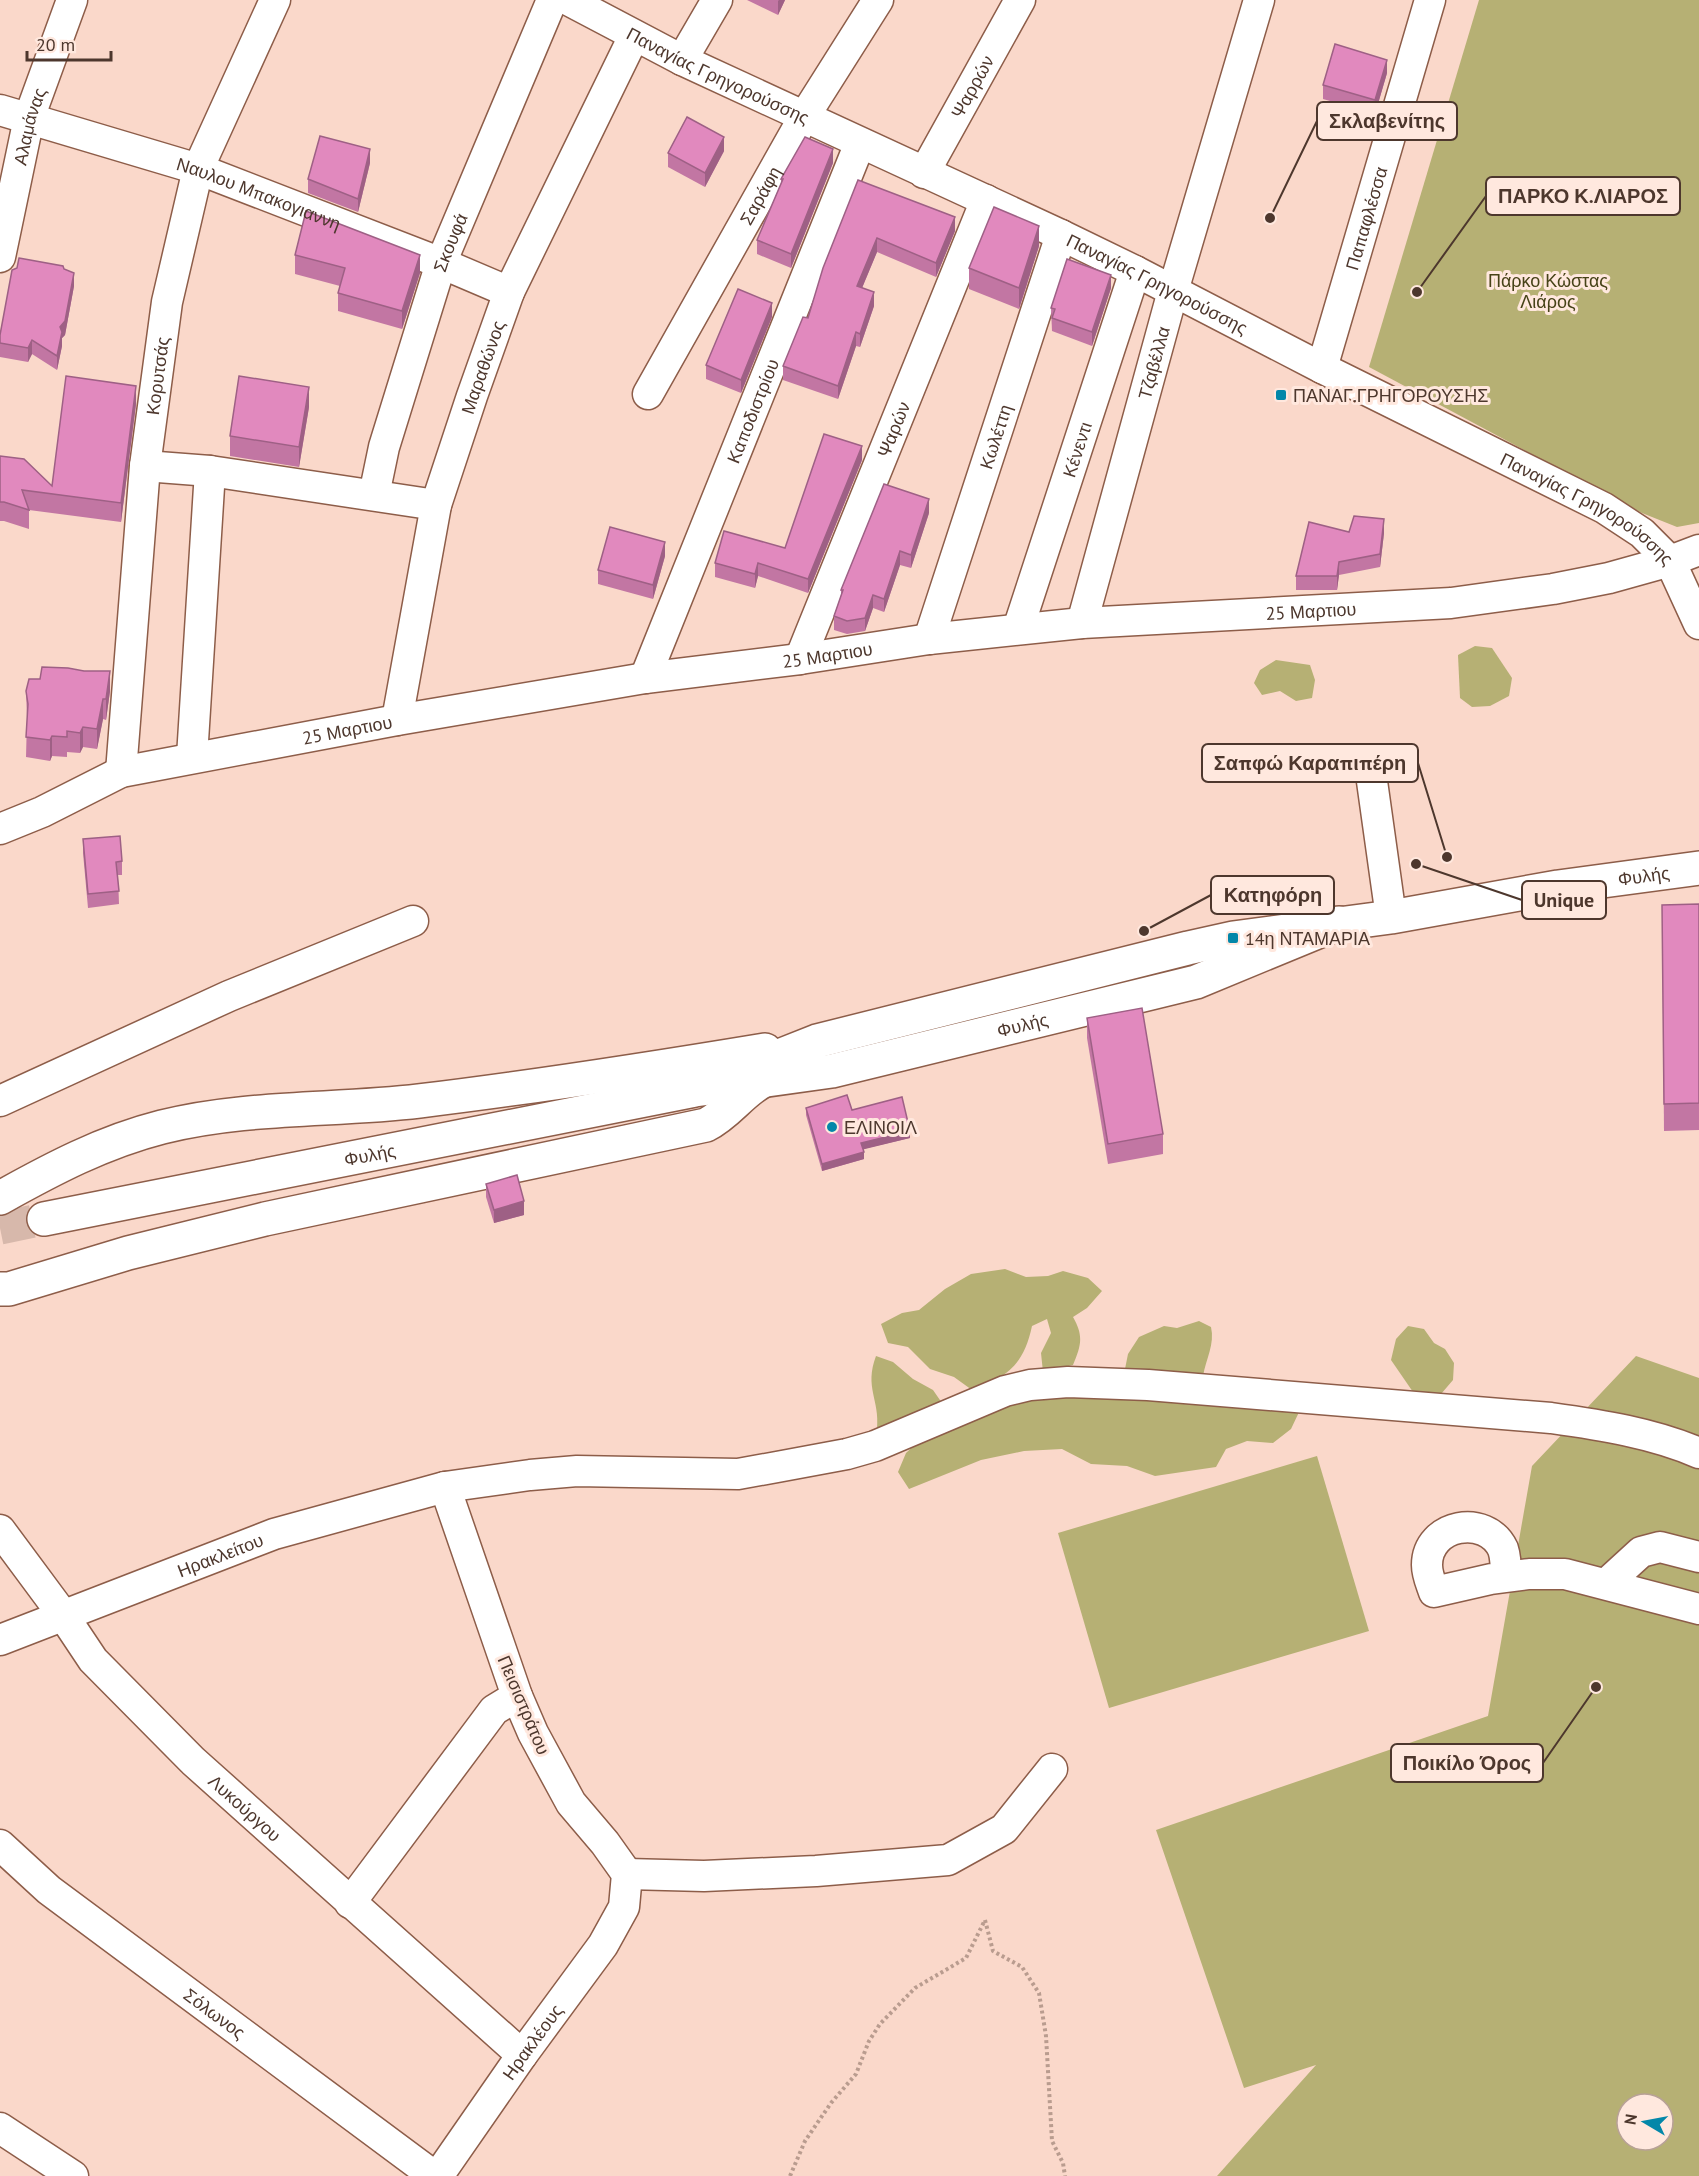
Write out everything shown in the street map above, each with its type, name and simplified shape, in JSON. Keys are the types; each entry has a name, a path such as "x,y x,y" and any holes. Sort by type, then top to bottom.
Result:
{"main road":[{"name":"Φυλής","path":"695,1090 817,1041 1233,938 1392,917 1558,887 1699,868"},
{"name":"Φυλής","path":"44,1219 695,1090 832,1071 1196,982 1339,923"},
{"path":"0,1198 62,1163 130,1136 164,1127 259,1113 416,1101 601,1077 817,1041"},
{"path":"3,1290 128,1253 265,1219 706,1125 718,1119 750,1088 761,1082"}],"street":[{"name":"Αλαμάνας","path":"0,257 29,118 72,0"},
{"name":"Κορυτσάς","path":"121,772 146,466 167,302 198,169 275,0"},
{"name":"Σκουφά","path":"374,495 384,447 441,263 552,0"},
{"name":"Παναγίας Γρηγορούσσης","path":"568,0 682,60 1061,234 1322,368 1604,508 1642,533 1670,561 1698,617"},
{"path":"682,60 717,0"},
{"name":"Σαράφη","path":"648,394 804,117 878,0"},
{"name":"Ψαρρών","path":"924,173 1020,0"},
{"name":"Τζαβέλλα","path":"1082,623 1173,291 1259,0"},
{"name":"Παπαφλέσσα","path":"1322,368 1430,0"},
{"name":"Μαραθώνος","path":"397,720 436,506 472,396 509,292 634,36"},
{"name":"Ναυλου Μπακογιαννη","path":"0,110 198,169 441,263 509,292"},
{"name":"Καποδιστρίου","path":"645,678 860,143"},
{"name":"Ψαρών","path":"800,659 986,200"},
{"name":"Κωλέττη","path":"929,639 1061,234"},
{"name":"Κένεντι","path":"1018,629 1135,271"},
{"path":"146,466 210,471 436,506"},
{"path":"192,758 210,471"},
{"name":"25 Μαρτιου","path":"0,829 42,812 121,772 397,720 645,678 800,659 929,639 1082,623 1451,603 1552,589 1609,578 1670,561 1699,550"},
{"path":"1370,767 1392,917"},
{"path":"0,1101 229,996 414,921"},
{"name":"Ηρακλείτου","path":"0,1640 274,1534 445,1487 577,1471 738,1474 847,1454 875,1446 1005,1391 1030,1385 1068,1382 1148,1384 1551,1418 1598,1425 1659,1439 1699,1453"},
{"name":"Πεισιστράτου","path":"445,1487 517,1696 533,1733 571,1803 605,1843 627,1874"},
{"name":"Λυκούργου","path":"0,1530 93,1660 193,1761 522,2055"},
{"path":"1606,1584 1641,1552 1660,1546 1699,1557"},
{"path":"1506,1577 1565,1574 1699,1609"},
{"path":"350,1903 494,1710 517,1696"},
{"path":"627,1874 704,1876 816,1871 948,1860 1004,1829 1052,1769"},
{"name":"Σόλωνος","path":"0,1845 49,1890 434,2176"},
{"name":"Ηρακλέους","path":"438,2176 522,2055 603,1945 624,1907 627,1874"},
{"path":"0,2128 73,2176"}],"path":[{"path":"790,2176 805,2140 831,2103 856,2074 869,2041 880,2024 915,1988 966,1958 985,1920 993,1951 1022,1967 1039,1993 1046,2036 1052,2141 1063,2163 1065,2176"}],"green space":[{"name":"Πάρκο Κώστας Λιάρος","path":"1479,0 1699,0 1699,523 1677,527 1642,513 1369,367"},
{"path":"1475,646 1492,648 1512,678 1509,696 1490,706 1472,707 1460,698 1458,655"},
{"path":"1276,660 1310,665 1315,680 1312,698 1296,701 1280,691 1262,695 1254,683 1260,670"},
{"path":"1005,1269 1026,1277 1048,1276 1063,1271 1088,1278 1102,1291 1087,1308 1073,1317 1079,1330 1080,1341 1073,1365 1043,1372 1041,1353 1051,1333 1047,1319 1032,1326 1029,1339 1019,1360 1005,1374 972,1390 954,1377 930,1369 908,1347 888,1343 881,1324 902,1313 919,1310 945,1289 971,1274"},
{"path":"1199,1321 1211,1327 1212,1333 1203,1376 1125,1369 1128,1354 1139,1337 1164,1326 1177,1328"},
{"path":"1408,1326 1424,1329 1434,1343 1445,1349 1454,1363 1453,1380 1441,1394 1413,1392 1391,1360 1396,1339"},
{"path":"876,1356 893,1362 913,1379 933,1390 942,1403 877,1429 872,1385"},
{"path":"1636,1356 1699,1378 1699,2176 1217,2176 1316,2065 1244,2088 1156,1830 1488,1716 1532,1466"},
{"path":"1095,1393 1300,1410 1291,1429 1273,1443 1247,1441 1226,1449 1216,1467 1155,1476 1127,1466 1091,1464 1062,1449 1024,1451 981,1460 909,1489 898,1472 906,1453 924,1436 1043,1394"},
{"path":"1317,1456 1369,1631 1109,1708 1058,1533"}],"building":[{"path":"1335,44 1387,60 1375,100 1323,85"},
{"path":"687,117 724,137 705,173 668,153"},
{"path":"320,136 370,149 358,199 308,179"},
{"path":"805,137 833,149 791,254 757,240 783,179 781,179"},
{"path":"858,180 955,217 936,263 877,238 857,286 874,292 860,334 856,332 838,386 783,366 803,317 808,318 823,268"},
{"path":"994,207 1039,226 1019,288 969,268"},
{"path":"306,211 420,255 402,311 338,293 345,268 295,255"},
{"path":"19,258 63,266 64,269 74,273 65,321 60,327 62,332 57,356 32,340 28,348 0,343 12,270 17,268"},
{"path":"1067,259 1111,275 1092,332 1052,318 1055,309 1051,308"},
{"path":"738,289 772,303 741,380 706,365"},
{"path":"66,376 136,386 121,503 22,490 29,510 0,502 0,456 24,459 52,486"},
{"path":"239,376 309,387 299,447 230,436"},
{"path":"824,434 862,446 808,579 758,563 755,574 715,563 724,531 785,548"},
{"path":"884,484 929,499 911,555 900,551 884,599 873,595 865,618 847,621 834,616 843,590 841,590"},
{"path":"1354,516 1384,519 1380,554 1339,562 1337,576 1296,576 1309,522 1349,532"},
{"path":"610,527 665,542 653,585 598,570"},
{"path":"42,667 110,671 106,699 103,699 97,729 83,727 80,733 67,731 67,737 52,736 50,740 26,737 28,704 26,691 29,679 40,679"},
{"path":"120,836 122,861 116,862 119,891 88,894 83,839"},
{"path":"1699,904 1699,1103 1664,1104 1662,905"},
{"path":"1142,1008 1163,1134 1108,1144 1087,1018"},
{"path":"847,1095 852,1110 902,1097 910,1131 861,1143 864,1152 822,1164 806,1108"},
{"path":"517,1175 524,1201 494,1210 486,1184"}],"tunnel":[{"path":"0,1228 44,1219"}],"place":[{"name":"Σκλαβενίτης","path":"1270,218"},
{"name":"ΠΑΡΚΟ Κ.ΛΙΑΡΟΣ","path":"1417,292"},
{"name":"ΠΑΝΑΓ.ΓΡΗΓΟΡΟΥΣΗΣ","path":"1281,395"},
{"name":"Σαπφώ Καραπιπέρη","path":"1447,857"},
{"name":"Unique","path":"1416,864"},
{"name":"Κατηφόρη","path":"1144,931"},
{"name":"14η ΝΤΑΜΑΡΙΑ","path":"1233,938"},
{"name":"ΕΛΙΝΟΙΛ","path":"832,1127"},
{"name":"Ποικίλο Όρος","path":"1596,1687"}]}
